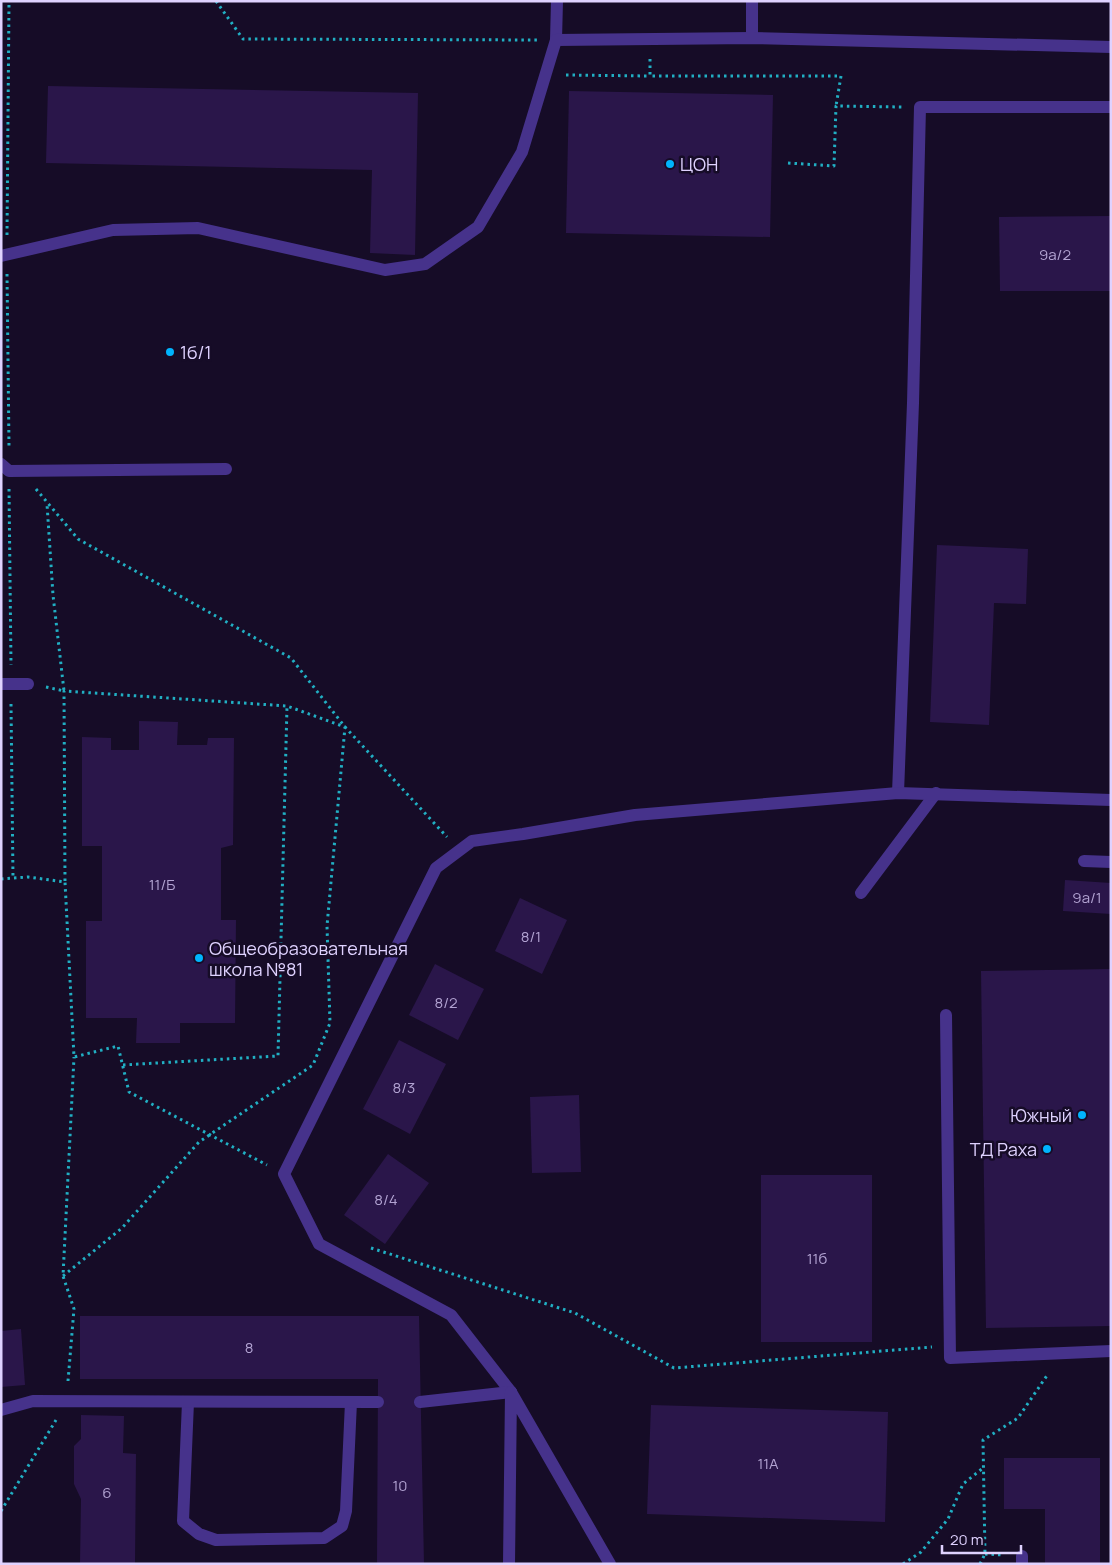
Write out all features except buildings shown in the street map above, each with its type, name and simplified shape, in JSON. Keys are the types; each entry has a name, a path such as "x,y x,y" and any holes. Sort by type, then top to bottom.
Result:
{"lane":[{"path":"4,255 113,230 198,228 385,270 425,264 478,227 522,152 556,40 557,1"},
{"path":"752,1 752,38"},
{"path":"556,40 752,38 1111,47"},
{"path":"898,793 913,403 920,107 1111,107"},
{"path":"5,468 226,469"},
{"path":"6,684 28,684"},
{"path":"610,1564 511,1392 451,1315 319,1244 284,1174 436,868 472,841 635,815 898,793 1111,800"},
{"path":"861,893 936,793"},
{"path":"1084,861 1111,862"},
{"path":"946,1015 950,1358 1111,1351"},
{"path":"420,1402 511,1392"},
{"path":"510,1564 511,1392"},
{"path":"1,1410 32,1401 378,1402"},
{"path":"188,1402 183,1521 199,1534 216,1540 324,1538 342,1526 346,1511 351,1402"}],"path":[{"path":"9,1 4,255 6,684 12,878"},
{"path":"216,1 243,39 556,40"},
{"path":"650,38 650,76"},
{"path":"545,74 841,76 836,106 834,166 788,163"},
{"path":"836,106 920,107"},
{"path":"33,486 78,539 291,658 345,727 436,825"},
{"path":"1,1511 67,1401 74,1309 63,1276 74,1057 65,882 64,691 53,595 47,503"},
{"path":"64,691 287,706 345,727"},
{"path":"123,1065 278,1056 287,706"},
{"path":"63,1276 122,1228 199,1142 312,1065 330,1023 327,926 345,727"},
{"path":"1,879 28,877 65,882"},
{"path":"74,1057 118,1046 129,1092 268,1166"},
{"path":"368,1247 575,1313 674,1368 950,1345"},
{"path":"980,1564 985,1554 983,1440 1018,1418 1063,1353"},
{"path":"903,1564 920,1552 948,1519 963,1484 983,1468"}],"place":[{"name":"ЦОН","path":"670,164"},
{"name":"1б/1","path":"170,352"},
{"name":"Общеобразовательная школа №81","path":"199,958"},
{"name":"Южный","path":"1082,1115"},
{"name":"ТД Раха","path":"1047,1149"}]}
